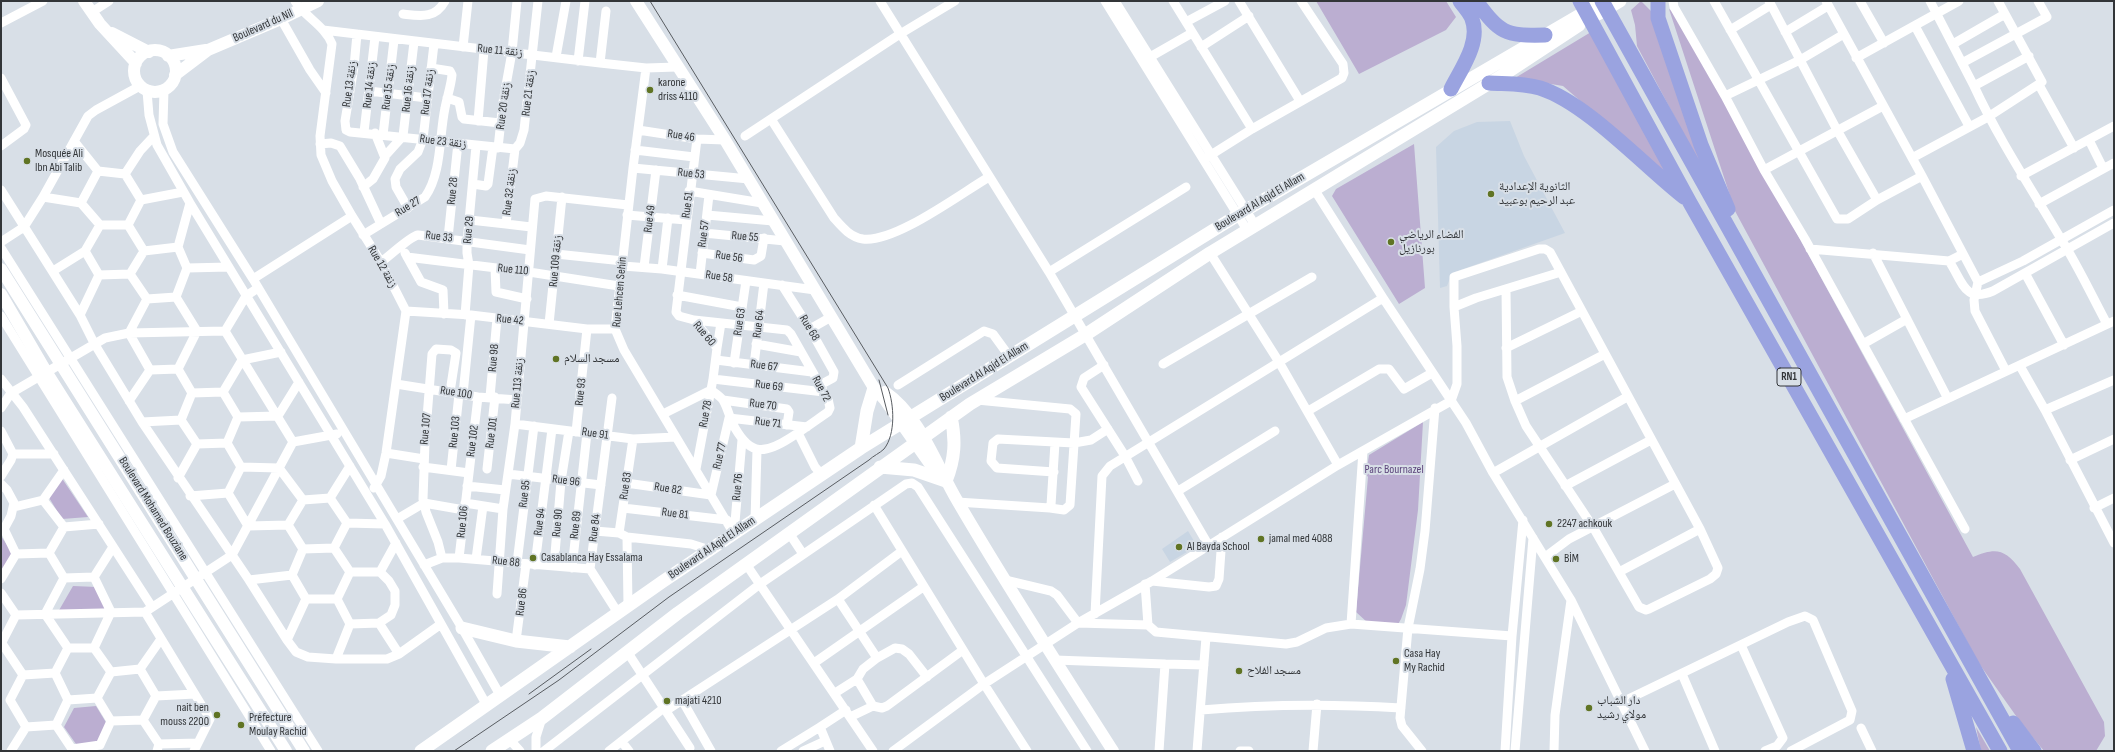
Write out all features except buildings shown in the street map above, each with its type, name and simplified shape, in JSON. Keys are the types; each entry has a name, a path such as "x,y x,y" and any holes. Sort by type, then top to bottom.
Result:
{"highway":[{"path":"1451,89 1472,47 1474,32 1472,19 1460,1"},
{"path":"1476,1 1492,22 1503,31 1515,35 1545,35"},
{"name":"RN1","path":"1580,1 1689,201 1946,653 2000,751"},
{"name":"RN1","path":"1603,1 2020,751"},
{"path":"1658,1 1658,18 1701,145 1755,274"},
{"path":"1489,83 1525,84 1542,89 1569,103 1595,121 1689,201"},
{"path":"1962,647 2011,721 2034,751"},
{"path":"1946,653 1974,751"}],"main road":[{"path":"1569,26 1603,1"},
{"path":"1569,26 1620,1"},
{"name":"Boulevard Al Aqid El Allam","path":"421,751 623,609 861,448 1009,356 1076,317 1242,213 1545,35 1569,26"},
{"name":"Boulevard Al Aqid El Allam","path":"492,751 542,718 678,613 950,417 1086,335 1210,253 1489,83 1569,26"},
{"path":"861,448 866,411 874,388"},
{"path":"880,467 914,470 946,481 954,456 954,436 950,417"},
{"path":"462,628 516,641 570,647"}],"street":[{"path":"1,23 43,1"},
{"path":"84,1 106,30 136,63"},
{"path":"92,12 109,1"},
{"name":"Boulevard du Nil","path":"175,75 208,50 281,19 298,5 318,1"},
{"path":"403,14 418,16 432,14 440,10 445,1"},
{"path":"463,47 468,1"},
{"name":"Rue 20 زنقة","path":"473,184 486,186 488,184 510,65 517,1"},
{"name":"Rue 21 زنقة","path":"515,149 520,143 524,130 538,1"},
{"path":"556,57 566,1"},
{"path":"578,61 585,1"},
{"path":"636,1 749,179 874,388 905,421 946,481 957,502 1113,751"},
{"path":"880,1 1049,272 1209,546"},
{"path":"745,136 900,34 955,1"},
{"path":"1105,1 1207,157 1251,228"},
{"path":"1115,1 1150,57 1207,157"},
{"path":"1174,1 1192,34 1252,129"},
{"path":"1186,22 1225,1"},
{"path":"1207,157 1252,129 1342,78 1345,69 1301,1"},
{"path":"1673,1 1674,7 1725,96 1764,170 1863,344 1965,530"},
{"path":"1714,1 1757,80 1837,219 1848,219 1877,200 1922,176"},
{"path":"1860,1 1884,43"},
{"path":"1904,419 1947,397 2006,370 2020,366 2110,323 2062,240 2021,176 1988,117 1938,14 1930,1"},
{"path":"1856,58 1938,14 1959,1"},
{"path":"1912,158 1988,117 2042,82 1998,1"},
{"path":"1962,63 2046,17 2038,1"},
{"path":"1241,2 1300,101"},
{"path":"1730,30 1770,3 1837,130 1877,200"},
{"path":"1785,32 1827,4 1922,176 1963,254 1989,293"},
{"path":"298,5 323,30"},
{"path":"600,64 606,11"},
{"path":"1953,44 2005,14"},
{"path":"1201,47 1249,16"},
{"path":"281,19 310,70 326,93"},
{"path":"1915,26 1969,126"},
{"path":"106,30 149,52"},
{"name":"Rue 11 زنقة","path":"323,30 394,40 556,57 600,64 646,68 677,67"},
{"name":"Rue 12 زنقة","path":"323,30 332,44 320,144 326,168 363,235 381,262 406,311"},
{"name":"Rue 13 زنقة","path":"350,132 346,130 345,121 354,67 356,34"},
{"path":"1150,57 1192,34"},
{"path":"1725,96 1800,60 1844,34"},
{"name":"Rue 14 زنقة","path":"364,132 375,37"},
{"name":"Rue 15 زنقة","path":"379,134 389,94 394,40"},
{"name":"Rue 16 زنقة","path":"403,136 414,42"},
{"name":"Rue 17 زنقة","path":"423,139 434,44"},
{"name":"Boulevard du Nil","path":"168,56 208,50"},
{"path":"478,121 484,50"},
{"path":"159,51 168,56 174,66 175,75 170,85 164,90 153,92 144,88 135,78 136,63 139,58 149,52 159,51"},
{"path":"1974,86 2029,56"},
{"name":"Rue 27","path":"363,235 425,197 430,190 452,73 431,68"},
{"name":"Rue Lehcen Sehin","path":"646,68 628,205 615,329 624,350 734,534"},
{"path":"1,78 26,125 24,129 1,146"},
{"path":"2039,85 2074,148"},
{"path":"144,88 154,136 183,192 385,524 486,704"},
{"path":"1,242 24,226 43,198 74,141 92,112 144,88"},
{"path":"164,90 162,109 163,124 173,152 253,279 462,628 500,695"},
{"path":"369,91 427,98"},
{"path":"448,98 458,102 462,118 500,123"},
{"path":"1764,170 1883,106"},
{"path":"770,119 834,218 844,230 862,239 873,239 899,232 989,177"},
{"path":"2021,176 2114,126"},
{"name":"Rue 46","path":"638,130 696,139 725,140"},
{"path":"320,144 338,144 350,132"},
{"name":"Rue 23 زنقة","path":"350,132 403,136 440,142 515,149"},
{"path":"379,134 385,156"},
{"path":"125,174 140,151 154,136"},
{"path":"363,187 375,175 385,156 403,136"},
{"path":"408,208 396,187 395,179 400,169 418,152 423,139"},
{"name":"Rue 51","path":"680,272 696,139"},
{"path":"2089,140 2103,168"},
{"path":"74,141 98,170 125,174 141,200"},
{"name":"Rue 28","path":"448,238 458,143"},
{"path":"338,144 345,152 381,224"},
{"name":"Rue 29","path":"457,393 466,373 469,265 467,253 476,146"},
{"name":"Rue 32 زنقة","path":"470,220 506,224 515,149"},
{"path":"635,150 694,157"},
{"path":"2039,204 2114,163"},
{"name":"Rue 53","path":"633,168 692,175 749,179"},
{"path":"81,203 98,170"},
{"name":"Rue 49","path":"644,267 656,170"},
{"path":"1049,272 1186,187"},
{"path":"1314,189 1383,298 1466,423 1493,473 1571,600 1620,703 1645,751"},
{"path":"1,190 54,271 80,315 94,343 142,422 190,496 249,580 296,652 302,655 336,659 387,659 399,654 441,624"},
{"path":"141,200 183,192"},
{"name":"Rue 53","path":"689,192 762,203"},
{"name":"Rue 57","path":"700,274 709,195"},
{"name":"Rue 113 زنقة","path":"497,594 503,509 517,400 534,205 535,199 542,196 562,198"},
{"path":"43,198 81,203 100,225 128,225"},
{"path":"562,198 628,205"},
{"name":"Rue 109 زنقة","path":"549,324 562,198"},
{"path":"128,225 141,200"},
{"path":"176,297 187,268 178,247 190,203"},
{"path":"2006,370 1976,315 1974,308 1975,296 1981,281 2113,213"},
{"path":"627,215 686,220"},
{"path":"707,215 773,221"},
{"path":"253,279 352,216"},
{"path":"662,269 668,218"},
{"path":"1949,261 1966,289 1975,296 1989,293 2114,223"},
{"path":"506,224 531,227"},
{"path":"54,271 85,251 100,225"},
{"path":"128,225 144,251"},
{"name":"Rue 55","path":"704,233 785,241"},
{"name":"Rue 33","path":"381,262 401,248 409,238 418,235 530,250"},
{"name":"Rue 56","path":"702,253 754,260 761,256 764,238"},
{"path":"144,251 178,247"},
{"path":"1,248 65,361"},
{"path":"401,248 421,282 443,290 444,314"},
{"path":"893,751 984,684 1027,658 1078,624 1209,546 1338,465 1435,408 1451,401 1457,384 1454,277 1539,249 1545,249 1550,252 1561,272 1627,397 1700,529 1718,568 1716,574 1704,583 1646,610 1639,607 1593,527 1526,426 1515,401 1507,377 1506,289"},
{"path":"1810,249 1873,253 1949,261 1963,254"},
{"path":"85,251 99,276"},
{"path":"130,274 144,251"},
{"path":"1210,253 1279,362 1338,465"},
{"path":"1873,253 1947,397"},
{"name":"Rue 58","path":"556,254 815,290"},
{"name":"Rue 110","path":"407,257 529,272 619,286"},
{"path":"187,268 229,267"},
{"path":"495,268 496,292 527,299"},
{"name":"Boulevard Mohamed Bouziane","path":"1,269 65,361 201,575 304,751"},
{"name":"Rue 60","path":"680,272 677,295 677,314 694,320 717,348 716,360"},
{"path":"1454,307 1561,272"},
{"path":"2025,273 2064,345"},
{"path":"99,276 130,274"},
{"path":"130,274 147,299"},
{"path":"80,315 99,276"},
{"path":"1163,364 1312,277"},
{"name":"Rue 63","path":"734,363 746,281"},
{"name":"Rue 64","path":"754,365 764,283"},
{"name":"Rue 68","path":"782,285 810,329 834,372 833,378 822,389"},
{"path":"225,331 246,296 258,288"},
{"name":"Boulevard Mohamed Bouziane","path":"1,294 43,375 178,590 286,751"},
{"path":"677,295 742,307"},
{"path":"147,299 176,297"},
{"path":"176,297 196,331"},
{"path":"1095,614 1102,476 1110,466 1383,298"},
{"path":"129,333 147,299"},
{"path":"366,494 376,484 383,468 406,311"},
{"name":"Rue 42","path":"406,311 468,315 588,329 615,329"},
{"path":"1506,348 1582,311"},
{"path":"1,316 43,375"},
{"path":"810,329 831,317"},
{"name":"Rue 98","path":"492,397 497,318"},
{"path":"694,320 758,326"},
{"path":"1863,344 1907,320"},
{"path":"717,348 721,323"},
{"name":"Rue 72","path":"757,450 770,450 806,428 828,412 830,408 822,389 791,334 781,328 758,326"},
{"name":"Rue 93","path":"561,481 573,431 588,329"},
{"path":"178,369 196,331"},
{"path":"1,408 11,393 94,343 115,335 129,333 225,331"},
{"path":"225,331 294,442"},
{"path":"898,385 984,331 994,334 1009,356"},
{"path":"129,333 150,370"},
{"path":"756,344 801,352"},
{"name":"Rue 107","path":"442,558 424,503 424,463 432,354 434,350 438,348 451,350 456,353 453,372"},
{"path":"223,392 242,360 281,352"},
{"path":"1515,401 1605,354"},
{"name":"Rue 67","path":"716,360 812,372"},
{"name":"Rue 78","path":"696,469 716,360"},
{"path":"1104,366 1084,378 1081,387 1125,456 1138,481"},
{"path":"2020,366 2045,410 2094,508 2114,544"},
{"path":"150,370 178,369"},
{"path":"178,369 192,393"},
{"path":"1308,411 1379,369 1389,369 1404,389 1432,373"},
{"path":"129,401 150,370"},
{"path":"457,393 453,372 466,373"},
{"path":"1,379 54,454 99,524 148,609 161,639 210,719 196,747 158,748 142,720"},
{"name":"Rue 69","path":"713,379 822,389"},
{"path":"2045,410 2114,380"},
{"path":"278,416 299,382"},
{"name":"Rue 100","path":"396,384 478,397 517,400"},
{"path":"663,414 711,390 723,400 729,418 742,440 757,450 754,520"},
{"path":"192,393 223,392"},
{"path":"223,392 238,417"},
{"path":"181,420 192,393"},
{"name":"Rue 103","path":"451,470 457,393"},
{"name":"Rue 102","path":"467,486 478,397"},
{"name":"Rue 101","path":"487,469 492,397"},
{"path":"1493,473 1627,397"},
{"name":"Rue 84","path":"590,569 612,398"},
{"name":"Rue 70","path":"723,400 787,409 789,412 787,425"},
{"path":"957,502 1064,510 1070,505 1076,414 1070,408 977,400"},
{"path":"1422,751 1402,726 1400,718 1408,628 1424,539 1435,408"},
{"path":"238,417 278,416"},
{"path":"226,443 238,417"},
{"name":"Rue 71","path":"729,418 806,428"},
{"name":"Rue 77","path":"711,495 729,418"},
{"path":"142,422 181,420"},
{"path":"181,420 197,444"},
{"name":"Rue 91","path":"514,424 632,439 676,437"},
{"name":"Rue 95","path":"526,564 528,476 534,426"},
{"name":"Rue 94","path":"526,564 545,479 552,429"},
{"path":"1054,472 997,468 991,461 992,443 998,439 1074,443 1091,440 1108,429"},
{"path":"1,431 13,454 12,460 1,476"},
{"path":"1178,491 1275,431"},
{"path":"16,615 111,612 148,609 232,555 294,442 345,433"},
{"name":"Rue 89","path":"572,568 580,483 587,433"},
{"path":"798,433 815,467 822,475"},
{"name":"Rue 83","path":"623,609 625,537 623,508 632,439"},
{"path":"2070,460 2114,439"},
{"name":"Rue 76","path":"734,534 742,440"},
{"path":"1565,486 1651,440"},
{"path":"197,444 226,443"},
{"path":"226,443 241,468"},
{"path":"1050,508 1054,472 1055,443"},
{"path":"178,478 197,444"},
{"path":"1351,624 1363,451"},
{"path":"386,453 451,470 469,473"},
{"path":"13,454 54,454"},
{"path":"330,498 350,466"},
{"path":"241,468 279,468"},
{"path":"228,493 241,468"},
{"path":"279,468 304,500"},
{"path":"14,507 43,500 64,470"},
{"name":"Rue 96","path":"508,474 601,486"},
{"name":"Rue 90","path":"554,566 561,481"},
{"name":"Rue 82","path":"626,483 711,495"},
{"path":"544,751 760,584 874,505 906,484 912,483 918,487 1087,751"},
{"path":"1,484 10,495 14,507 2,530 16,554"},
{"path":"1545,557 1568,539 1675,484"},
{"path":"467,486 505,490"},
{"name":"Rue 106","path":"460,558 467,486"},
{"path":"190,496 228,493"},
{"path":"228,493 248,526"},
{"path":"304,500 330,498"},
{"path":"330,498 346,523"},
{"path":"2094,508 2114,498"},
{"path":"43,500 64,527"},
{"path":"288,525 304,500"},
{"path":"397,519 424,503 483,506 503,509"},
{"path":"874,505 923,587 1027,751"},
{"path":"476,559 483,506"},
{"name":"Rue 81","path":"623,508 726,520"},
{"path":"1505,751 1512,636 1523,520"},
{"path":"346,523 385,524"},
{"path":"334,548 346,523"},
{"path":"64,527 99,524"},
{"path":"248,526 288,525"},
{"path":"288,525 303,549"},
{"path":"48,553 64,527"},
{"path":"1619,572 1700,529"},
{"path":"595,531 625,537 691,544 710,550"},
{"path":"789,533 803,554"},
{"path":"1149,582 1209,587 1216,586 1219,579 1222,537"},
{"path":"1515,751 1534,538"},
{"path":"380,572 396,543"},
{"path":"94,577 113,547"},
{"path":"303,549 334,548"},
{"path":"334,548 350,572"},
{"path":"292,575 303,549"},
{"path":"609,751 622,742 650,717 682,700 792,630 838,599 902,551"},
{"path":"16,554 48,553"},
{"path":"48,553 64,578"},
{"path":"1,579 16,554"},
{"name":"Rue 88","path":"424,565 442,558 460,558 499,560 526,564 590,569"},
{"name":"Rue 86","path":"516,641 526,564"},
{"path":"746,564 873,751"},
{"path":"590,569 623,609"},
{"path":"350,572 380,572 393,586 396,599 391,615 379,623 350,624"},
{"path":"337,599 350,572"},
{"path":"201,575 318,751"},
{"path":"249,580 292,575"},
{"path":"292,575 306,599"},
{"path":"64,578 94,577"},
{"path":"94,577 111,612"},
{"path":"44,614 64,578"},
{"path":"1006,580 1051,591 1057,595 1078,624"},
{"path":"1148,625 1149,582"},
{"path":"814,663 859,630 923,587"},
{"path":"178,590 271,751"},
{"path":"1,593 16,615"},
{"path":"306,599 337,599"},
{"path":"287,640 306,599"},
{"path":"336,659 350,624 337,599"},
{"path":"838,599 877,658"},
{"path":"1554,751 1555,715 1571,600"},
{"path":"94,648 111,612"},
{"path":"44,614 68,648"},
{"path":"16,615 1,643 24,675"},
{"path":"1620,703 1682,674 1741,645 1800,617 1805,616 1813,620 1852,711 1850,720 1790,751 1741,645"},
{"path":"379,623 399,654"},
{"path":"1078,624 1148,625 1156,632 1286,644 1297,642 1326,628 1351,624 1512,636"},
{"path":"1197,751 1206,637"},
{"path":"140,670 161,639"},
{"path":"68,648 94,648"},
{"path":"54,673 68,648"},
{"path":"94,648 112,672"},
{"path":"834,693 857,680 863,669 877,658 895,648 902,649 909,654 927,677"},
{"path":"781,751 820,727 848,713 872,706 882,708 887,706 963,650"},
{"path":"628,653 666,709 688,749 704,738"},
{"path":"1056,660 1204,665"},
{"path":"1159,751 1165,664"},
{"path":"112,672 140,670"},
{"path":"140,670 156,696"},
{"path":"97,698 112,672"},
{"path":"24,675 54,673"},
{"path":"54,673 68,700"},
{"path":"1682,674 1715,751"},
{"path":"24,675 6,700 26,727"},
{"path":"857,680 872,706"},
{"path":"156,696 195,694"},
{"path":"142,720 156,696"},
{"path":"68,700 97,698"},
{"path":"56,725 71,750 102,748 111,721 97,698"},
{"path":"56,725 68,700"},
{"path":"682,700 711,751"},
{"path":"1201,710 1268,704 1317,704 1401,708"},
{"path":"1313,751 1317,704"},
{"path":"536,751 536,737 542,718"},
{"path":"111,721 142,720"},
{"path":"26,727 56,725"},
{"path":"11,751 26,727"},
{"path":"820,727 830,751"},
{"path":"1861,728 1872,751"},
{"path":"1765,751 1777,746 1783,738"},
{"path":"510,740 520,751"},
{"path":"803,751 825,741"},
{"path":"622,742 628,751"},
{"path":"904,743 910,751"},
{"path":"1240,751 1248,751"}],"shaded area":[{"name":"الثانوية الإعدادية عبد الرحيم بوعبيد","path":"1510,121 1524,156 1565,233 1452,273 1447,286 1440,288 1436,147 1454,131 1477,122"},
{"name":"Al Bayda School","path":"1188,531 1197,546 1170,562 1162,549"}],"green space":[{"path":"1316,1 1446,1 1456,17 1446,30 1359,74"},
{"path":"1641,1 1655,15 1709,182 1637,46 1635,25 1631,10"},
{"path":"1669,9 1678,15 1973,557 1988,552 2000,552 2010,557 2020,569 2104,722 2105,736 2096,751 2044,751 2021,723 1978,662 1735,211"},
{"path":"1591,32 1666,168 1663,172 1563,86 1515,78"},
{"name":"الفضاء الرياضي بورنازيل","path":"1414,144 1425,288 1399,304 1332,196 1336,189"},
{"name":"Parc Bournazel","path":"1423,422 1418,510 1406,605 1397,626 1368,623 1356,612 1368,477 1366,474 1369,455"},
{"path":"61,477 88,517 62,519 48,496"},
{"path":"1,536 13,554 1,571"},
{"path":"73,586 97,587 108,611 58,612"},
{"path":"96,706 107,724 98,744 76,744 64,727 74,708"},
{"path":"1976,727 1990,751 1981,751"}],"tram line":[{"path":"454,751 559,680 669,597 881,452 888,443 891,435 893,410 888,388 650,1"},
{"path":"879,380 888,415"},
{"path":"529,694 591,649"}],"place":[{"name":"karone driss 4110","path":"650,90"},
{"name":"Mosquée Ali Ibn Abi Talib","path":"27,161"},
{"name":"الثانوية الإعدادية عبد الرحيم بوعبيد","path":"1491,194"},
{"name":"الفضاء الرياضي بورنازيل","path":"1391,242"},
{"name":"مسجد السلام","path":"556,359"},
{"name":"2247 achkouk","path":"1549,524"},
{"name":"jamal med 4088","path":"1261,539"},
{"name":"Al Bayda School","path":"1179,547"},
{"name":"Casablanca Hay Essalama","path":"533,558"},
{"name":"BİM","path":"1556,559"},
{"name":"Casa Hay My Rachid","path":"1396,661"},
{"name":"مسجد الفلاح","path":"1239,671"},
{"name":"majati 4210","path":"667,701"},
{"name":"دار الشباب مولاي رشيد","path":"1589,708"},
{"name":"nait ben mouss 2200","path":"217,715"},
{"name":"Préfecture Moulay Rachid","path":"241,725"}]}
